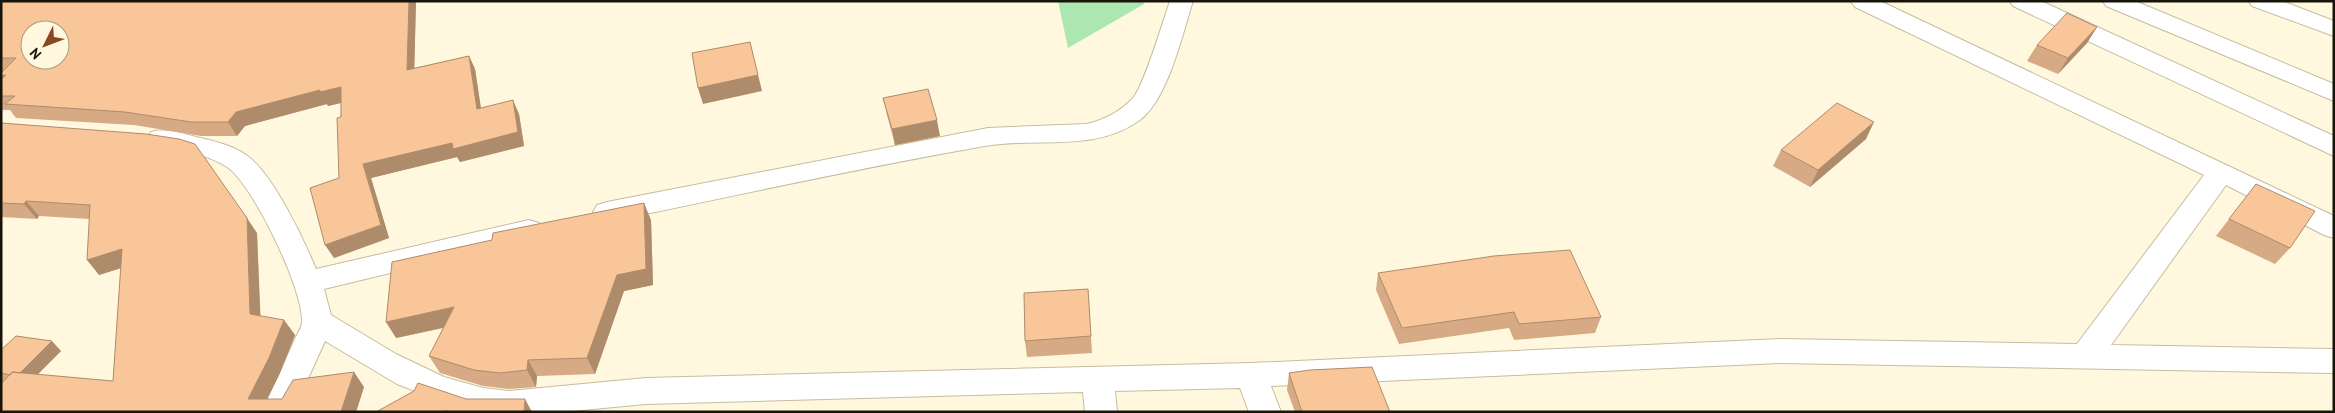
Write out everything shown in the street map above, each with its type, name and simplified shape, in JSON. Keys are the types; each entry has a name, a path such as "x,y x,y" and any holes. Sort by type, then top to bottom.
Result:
{"street":[{"path":"579,219 647,203 916,153 956,143 1004,136 1087,132 1108,128 1132,114 1143,103 1150,92 1182,1"},
{"path":"2021,1 2085,29 2334,147"},
{"path":"2114,1 2334,93"},
{"path":"2260,1 2334,29"},
{"path":"1863,2 2221,172 2334,228"},
{"path":"138,136 193,144 218,152 244,168 285,230 308,282 317,321 297,375 277,412"},
{"path":"2086,356 2221,172"},
{"path":"308,282 550,226"},
{"path":"317,321 397,371 452,394 490,403 509,404 646,391 1251,375 1780,352 2334,361"},
{"path":"1251,375 1265,412"},
{"path":"1098,380 1101,412"}],"green space":[{"path":"1058,1 1143,1 1144,4 1068,48"}],"building":[{"path":"1,1 409,1 407,70 469,56 477,109 513,100 518,132 453,149 452,143 363,164 381,225 325,245 310,188 339,178 337,118 341,117 341,87 320,92 320,90 236,112 228,122 191,122 125,112 5,104 15,96 1,96 1,80 6,75 1,76 1,73 16,58 1,58"},
{"path":"2067,13 2097,27 2068,58 2037,45"},
{"path":"750,42 758,75 698,88 692,53"},
{"path":"928,89 937,120 892,129 883,98"},
{"path":"1837,103 1874,122 1818,170 1781,150"},
{"path":"1,123 146,134 179,139 195,144 247,218 250,314 284,320 269,358 248,399 282,399 293,380 354,372 341,412 1,412 1,384 12,372 113,381 122,249 87,260 90,205 26,201 24,204 1,203"},
{"path":"2256,184 2315,211 2290,248 2229,219"},
{"path":"644,203 646,269 617,275 587,358 528,360 527,370 500,373 474,370 429,356 454,307 386,322 392,262 492,240 493,233"},
{"path":"1570,250 1601,317 1519,324 1514,312 1402,328 1378,273 1494,256"},
{"path":"1088,289 1091,336 1025,341 1024,293"},
{"path":"16,336 52,341 20,373 12,372 10,375 1,373 1,350"},
{"path":"1372,367 1390,412 1302,412 1289,373 1310,370"},
{"path":"418,383 466,399 525,399 524,412 446,412 446,410 444,412 376,412 414,391"}]}
